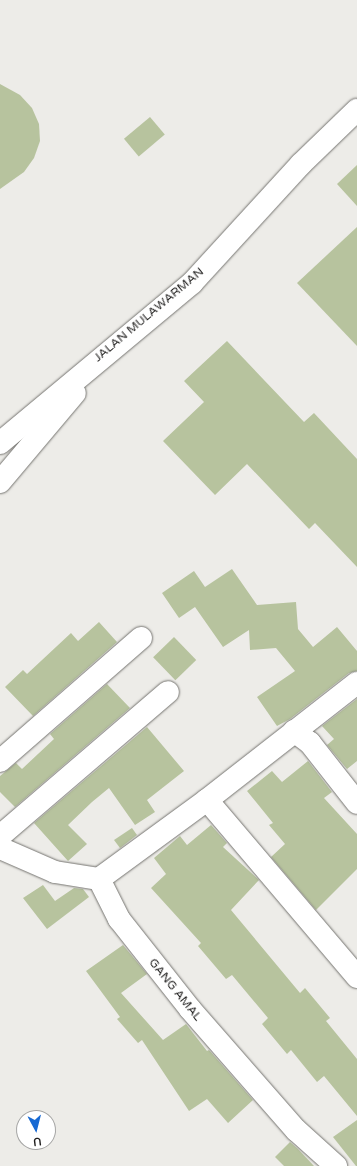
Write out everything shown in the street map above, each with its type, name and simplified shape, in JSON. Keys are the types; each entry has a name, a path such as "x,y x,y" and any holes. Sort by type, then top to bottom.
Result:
{"main road":[{"name":"JALAN MULAWARMAN","path":"0,443 120,340 192,282 300,164 357,110"},
{"path":"0,482 120,340"},
{"path":"0,761 141,638"},
{"path":"0,848 55,872 99,879 207,800 357,683"},
{"path":"0,836 168,692"},
{"path":"294,731 310,743 357,803"},
{"path":"207,800 357,977"},
{"name":"GANG AMAL","path":"99,879 119,919 190,1009 296,1130 336,1166"}],"building":[{"path":"0,84 20,95 32,108 39,124 40,141 34,158 24,172 0,189"},
{"path":"150,117 165,135 139,156 124,139"},
{"path":"357,165 357,206 337,184"},
{"path":"357,227 357,346 297,283"},
{"path":"227,341 304,422 314,413 357,459 357,567 315,523 309,529 247,464 215,495 163,441 204,402 184,381"},
{"path":"232,569 257,605 296,602 298,629 313,647 337,627 357,651 357,671 349,673 290,719 277,726 257,697 295,671 276,648 250,650 249,630 223,647 195,607 179,618 162,593 194,571 205,587"},
{"path":"99,622 117,642 33,716 5,687 23,670 27,674 71,633 78,641"},
{"path":"174,637 196,660 175,680 153,657"},
{"path":"107,684 130,708 15,807 0,792 0,776 16,763 22,769 54,739 50,734"},
{"path":"357,699 357,761 347,769 327,745 334,739 322,726"},
{"path":"147,727 184,771 147,800 155,812 135,825 109,788 68,825 87,844 68,861 34,823"},
{"path":"308,761 332,792 324,798 357,834 357,869 316,910 271,857 285,844 269,825 273,823 247,791 272,771 282,782"},
{"path":"211,825 227,843 223,847 259,880 231,910 300,993 305,988 330,1018 326,1021 357,1059 357,1116 324,1076 317,1082 291,1050 287,1054 262,1024 268,1018 232,975 226,979 198,946 201,943 151,888 166,874 154,858 180,836 187,845"},
{"path":"132,828 137,835 120,848 114,840"},
{"path":"43,885 55,901 74,888 83,889 89,897 47,929 23,898"},
{"path":"123,945 147,974 121,993 163,1040 186,1024 207,1051 209,1050 253,1100 228,1123 207,1099 189,1111 142,1040 138,1043 117,1019 120,1017 86,971"},
{"path":"357,1120 357,1166 356,1166 333,1137"},
{"path":"290,1142 314,1166 284,1166 275,1157"}]}
